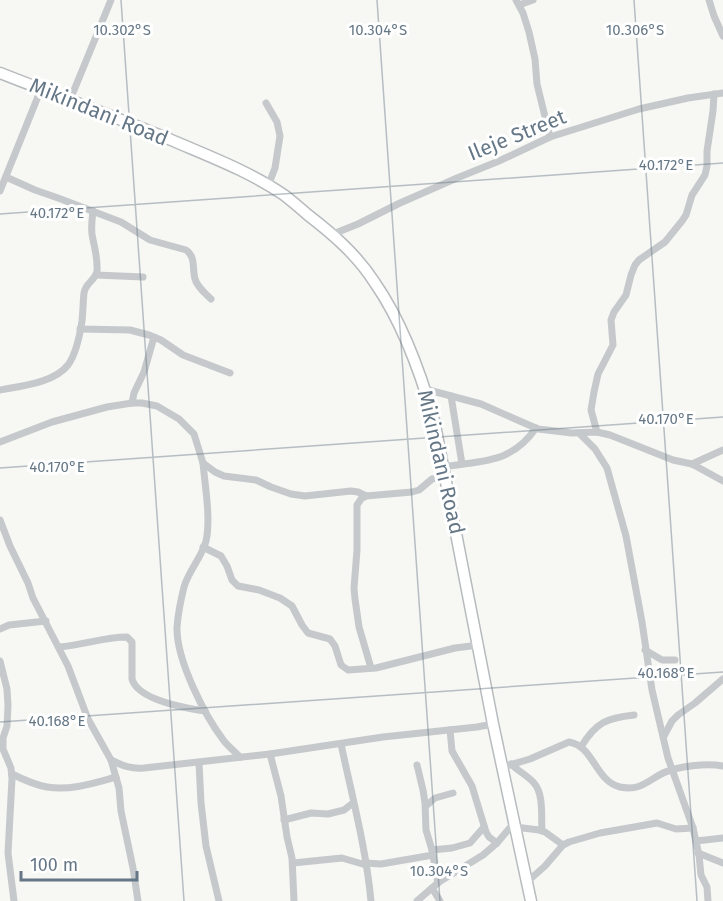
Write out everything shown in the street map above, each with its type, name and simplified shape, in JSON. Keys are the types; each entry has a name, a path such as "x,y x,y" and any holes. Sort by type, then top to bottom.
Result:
{"highway":[{"name":"Mikindani Road","path":"0,73 128,122 211,157 284,195 333,234 363,266 381,292 397,319 426,389 434,420 493,724 507,766 514,825 531,901"}],"street":[{"path":"70,100 111,0"},
{"path":"532,0 517,2 531,37 537,84 550,136"},
{"path":"709,0 722,31"},
{"path":"0,191 41,89"},
{"name":"Ileje Street","path":"333,234 400,202 473,170 488,166 550,136 639,109 723,93"},
{"path":"597,432 591,410 598,374 613,345 611,320 626,296 635,265 665,242 682,221 692,195 705,175 714,94"},
{"path":"266,103 277,122 280,136 275,168 268,186"},
{"path":"6,177 121,222 150,240 186,250 193,258 195,281 211,299"},
{"path":"0,390 39,382 68,365 80,329 84,290 96,275 97,252 93,234 93,211"},
{"path":"96,275 143,277"},
{"path":"80,329 130,330 154,337 183,355 230,373"},
{"path":"132,403 154,337"},
{"path":"426,389 481,404 536,428 557,432 597,432 610,435 673,460 692,464 723,482"},
{"path":"451,396 462,464"},
{"path":"0,442 52,422 107,407 132,403 158,406 179,419 194,434 203,463 208,526 206,542 188,577 182,597 177,628 180,652 185,669 205,711 225,741 240,758"},
{"path":"371,668 360,627 354,588 357,505 361,499 366,496 419,490 432,479 462,464 508,455 526,442 536,428"},
{"path":"579,433 595,449 607,468 626,536 652,690 668,758 693,828 701,875 707,887 708,901"},
{"path":"692,464 723,450"},
{"path":"203,463 224,476 256,480 291,494 305,496 351,491 366,496"},
{"path":"0,520 31,593 60,647 88,719 111,760 134,868 138,901"},
{"path":"203,547 221,556 232,580 238,586 259,590 280,598 292,606 305,630 330,639 340,662 348,670 371,668 455,648 479,645"},
{"path":"0,628 46,621"},
{"path":"60,647 128,637 132,642 133,685 138,690 161,700 205,711"},
{"path":"645,650 662,660 675,660"},
{"path":"0,661 7,689 8,706 7,726 1,744 12,774 8,853 14,901"},
{"path":"664,736 678,714 723,679"},
{"path":"581,747 586,738 605,721 634,715"},
{"path":"111,760 135,769 199,763 493,724"},
{"path":"450,730 452,751 472,786 484,827 489,837 497,843"},
{"path":"507,766 569,742 581,747 604,777 612,784 619,786 642,786 664,772 673,770 708,764 723,766"},
{"path":"341,744 366,864 371,901"},
{"path":"270,754 281,796 293,863 294,901"},
{"path":"199,763 206,846 219,901"},
{"path":"417,765 426,806 426,830 433,853 435,886 440,901"},
{"path":"507,766 538,788 542,831"},
{"path":"12,774 55,788 84,785 116,777"},
{"path":"426,806 435,798 453,793"},
{"path":"284,820 311,813 328,814 344,810 353,802"},
{"path":"527,882 568,842 600,833 657,823 676,829 693,828"},
{"path":"417,901 461,867 483,855 514,825 542,831 563,845"},
{"path":"293,863 342,858 366,864 381,864 470,843 484,827"},
{"path":"696,840 723,838"},
{"path":"0,848 9,844"},
{"path":"698,853 723,863"}]}
